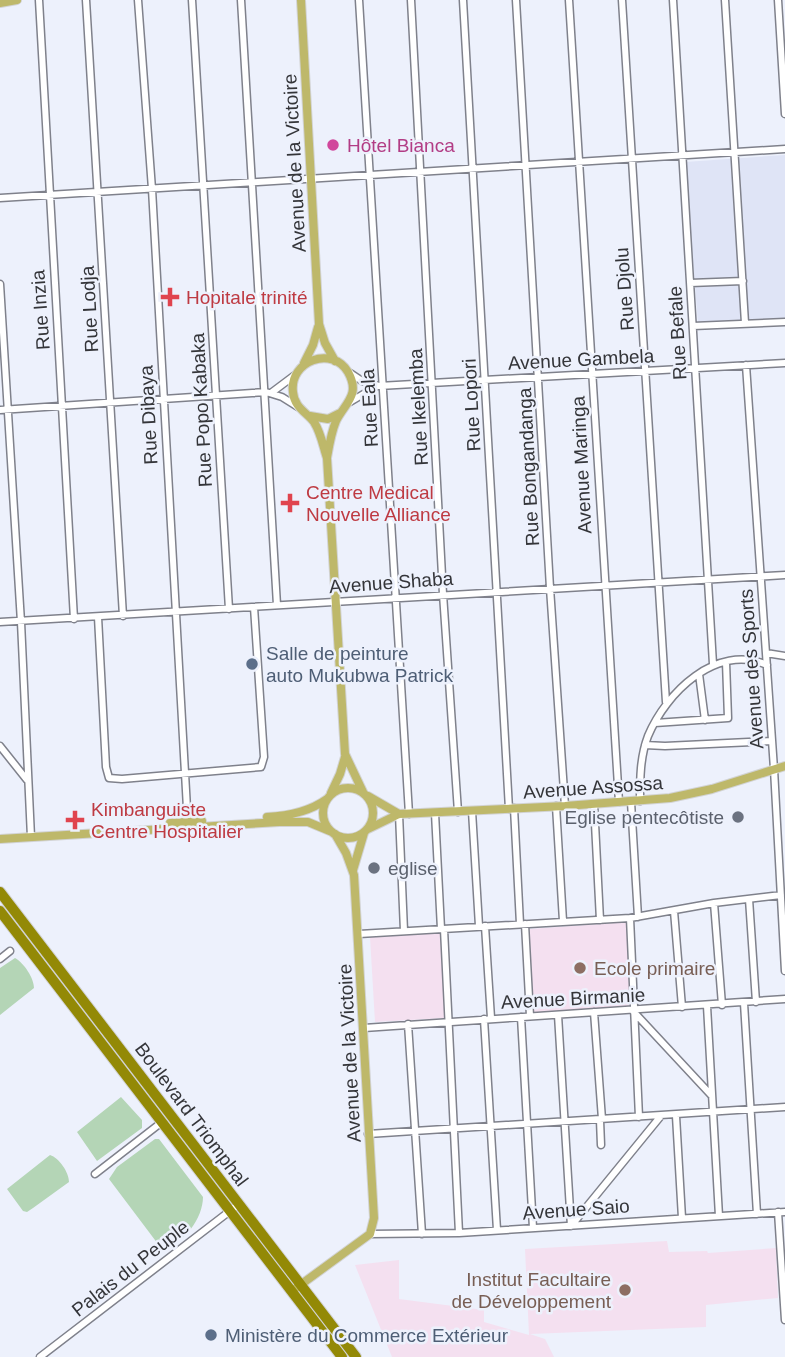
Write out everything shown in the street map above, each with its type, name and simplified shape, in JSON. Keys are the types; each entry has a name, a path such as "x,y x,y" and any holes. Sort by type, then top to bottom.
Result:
{"highway":[{"name":"Boulevard Triomphal","path":"0,892 356,1357"},
{"name":"Boulevard Triomphal","path":"0,911 342,1357"}],"main road":[{"path":"0,3 17,0"},
{"name":"Avenue de la Victoire","path":"302,0 319,324"},
{"path":"319,324 335,361 347,371 353,392 350,402 340,413 327,458"},
{"path":"319,324 313,345 296,373 292,390 299,407 308,415 321,436 327,458 345,754 341,774 323,814 353,870"},
{"path":"303,365 319,358 335,361"},
{"path":"308,415 321,419 340,413"},
{"path":"345,754 353,775 373,807 372,822 366,831 353,870"},
{"name":"Avenue Assossa","path":"404,814 635,801 712,789 785,766"},
{"path":"279,819 312,809 342,789 349,788 404,814"},
{"path":"0,836 279,819 308,822 353,838 404,814"},
{"name":"Avenue de la Victoire","path":"353,870 374,1209 370,1234"},
{"path":"292,1292 370,1234"}],"street":[{"name":"Rue Inzia","path":"39,0 74,619"},
{"name":"Rue Lodja","path":"86,0 123,616"},
{"name":"Rue Dibaya","path":"138,0 152,189 188,825"},
{"name":"Rue Popo Kabaka","path":"192,0 229,609"},
{"path":"241,0 269,392 278,605"},
{"name":"Rue Eala","path":"359,0 395,597 404,814 404,930"},
{"name":"Rue Ikelemba","path":"411,0 443,594 458,812"},
{"name":"Rue Lopori","path":"463,0 497,592 530,1016"},
{"name":"Rue Bongandanga","path":"516,0 550,588 561,806 563,921"},
{"name":"Avenue Maringa","path":"569,0 619,802"},
{"name":"Rue Djolu","path":"622,0 666,702"},
{"name":"Rue Befale","path":"673,0 713,664"},
{"path":"725,0 745,323"},
{"path":"778,0 785,114"},
{"path":"0,198 785,149"},
{"path":"690,283 743,281"},
{"path":"0,284 4,410 21,622 30,834"},
{"path":"693,326 785,322"},
{"name":"Avenue Gambela","path":"381,386 785,363"},
{"name":"Avenue des Sports","path":"746,365 785,971"},
{"path":"347,371 362,381 381,386"},
{"path":"269,392 296,373"},
{"path":"350,402 381,386"},
{"path":"4,410 269,392 299,407"},
{"name":"Avenue Shaba","path":"0,622 785,575"},
{"path":"98,617 106,767 109,778 185,774 261,767 264,757 254,607"},
{"path":"766,653 785,656"},
{"path":"639,1117 632,1010 635,801 645,745 666,702 713,664 751,660 767,665"},
{"path":"654,723 728,718 726,662"},
{"path":"699,674 705,720"},
{"path":"645,745 772,741"},
{"path":"0,746 28,782"},
{"path":"594,804 600,920"},
{"path":"472,811 482,926 497,1230"},
{"path":"435,813 459,1233"},
{"path":"359,934 634,917 781,895"},
{"path":"750,899 756,1002"},
{"path":"714,903 722,1005"},
{"path":"674,911 682,1007"},
{"path":"0,959 10,951"},
{"name":"Avenue Birmanie","path":"364,1028 785,999"},
{"path":"744,1003 757,1214"},
{"path":"707,1006 719,1216"},
{"path":"632,1010 712,1097"},
{"path":"594,1012 601,1145"},
{"path":"558,1015 571,1226"},
{"path":"521,1017 533,1228"},
{"path":"408,1024 422,1234"},
{"path":"368,1134 785,1107"},
{"path":"676,1116 682,1218"},
{"path":"571,1226 660,1117"},
{"path":"94,1174 162,1122"},
{"name":"Palais du Peuple","path":"40,1357 239,1204"},
{"path":"782,1212 785,1320"},
{"name":"Avenue Saio","path":"370,1234 459,1233 782,1212"}],"shaded area":[{"path":"785,155 785,320 698,323 685,162"},
{"name":"Ecole primaire","path":"629,922 629,1007 533,1013 529,929"},
{"path":"442,933 446,1018 375,1022 370,937"},
{"path":"667,1241 669,1252 708,1253 776,1248 778,1298 706,1305 706,1327 530,1334 545,1339 554,1357 392,1357 355,1265 399,1260 399,1299 484,1310 484,1322 529,1335 525,1249"}],"green space":[{"path":"15,958 28,971 34,988 0,1015 0,968"},
{"path":"121,1097 142,1120 142,1128 97,1161 77,1132"},
{"path":"155,1139 159,1139 203,1197 200,1213 191,1229 177,1242 161,1248 109,1179 117,1167"},
{"path":"50,1155 63,1166 69,1182 27,1212 23,1211 7,1189"}],"place":[{"name":"Hôtel Bianca","path":"333,145"},
{"name":"Hopitale trinité","path":"170,297"},
{"name":"Centre Medical Nouvelle Alliance","path":"290,503"},
{"name":"Salle de peinture auto Mukubwa Patrick","path":"252,664"},
{"name":"Eglise pentecôtiste","path":"738,817"},
{"name":"Kimbanguiste Centre Hospitalier","path":"75,820"},
{"name":"eglise","path":"374,868"},
{"name":"Ecole primaire","path":"580,968"},
{"name":"Institut Facultaire de Développement","path":"625,1290"},
{"name":"Ministère du Commerce Extérieur","path":"211,1335"}]}
